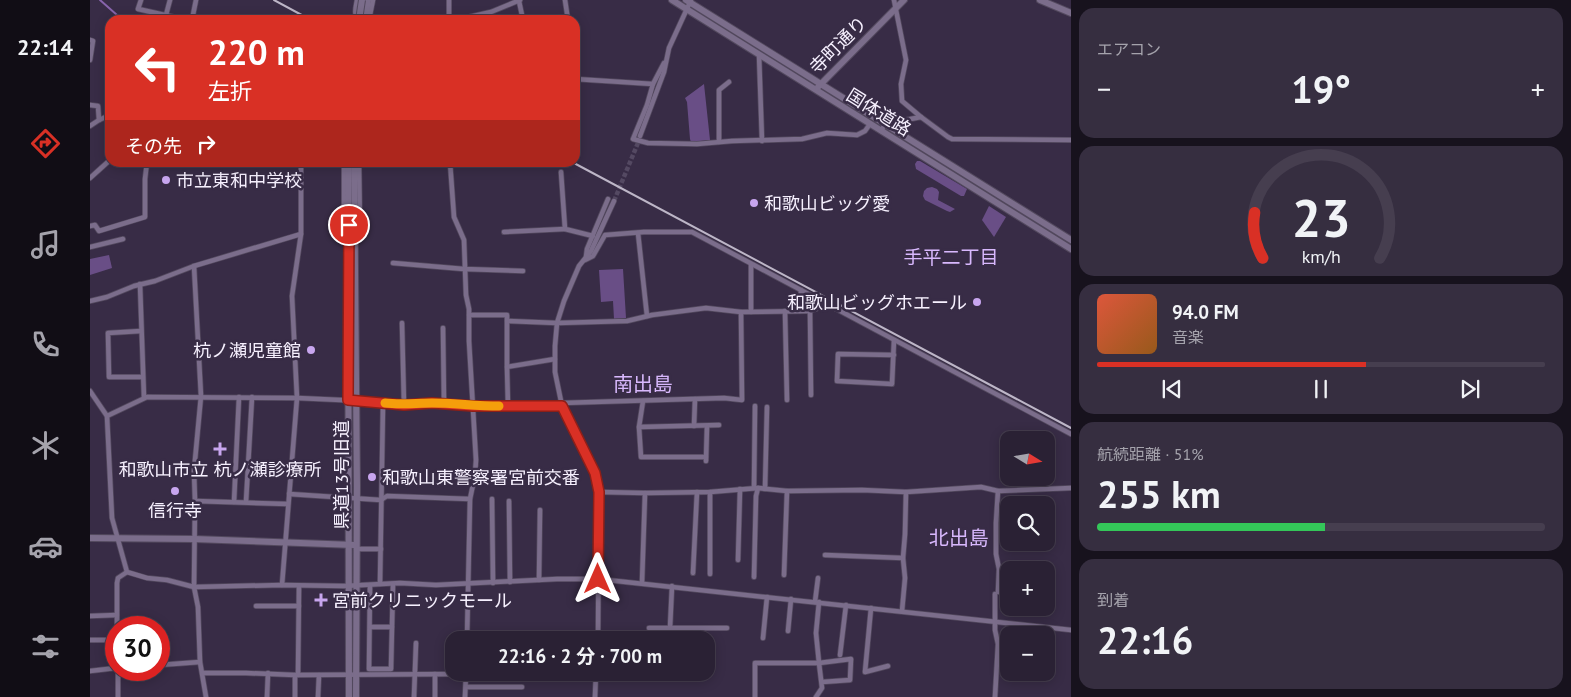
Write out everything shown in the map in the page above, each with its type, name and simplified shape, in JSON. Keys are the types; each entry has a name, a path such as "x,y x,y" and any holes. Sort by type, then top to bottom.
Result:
{"street":[{"path":"141,0 138,9 162,15"},
{"path":"166,15 170,0"},
{"path":"193,15 196,0"},
{"path":"356,15 357,0"},
{"path":"360,15 362,0"},
{"path":"366,15 368,0"},
{"path":"370,15 372,0"},
{"path":"449,0 449,15"},
{"path":"505,0 507,6"},
{"path":"478,15 491,12 520,0 522,15"},
{"path":"565,0 567,15"},
{"name":"国体道路","path":"672,0 689,3 1071,240"},
{"path":"894,0 906,60 901,84 902,101 921,117 952,139 1071,140"},
{"name":"寺町通り","path":"816,90 904,0"},
{"path":"1040,0 1071,13"},
{"path":"640,136 664,72 668,48 689,3"},
{"name":"国体道路","path":"689,3 759,54 1071,249"},
{"path":"90,40 93,41 90,60"},
{"path":"759,54 762,141"},
{"path":"666,60 653,84 647,105 633,139 656,143 697,144 802,139 828,133 857,135 865,131 870,124"},
{"path":"580,79 653,84"},
{"path":"719,142 719,90 729,82"},
{"path":"90,105 98,106 99,120"},
{"path":"90,126 105,117"},
{"path":"881,131 885,124 921,117"},
{"path":"90,178 105,164"},
{"path":"90,226 95,225 99,231 145,217 146,167"},
{"path":"282,585 297,398 292,296 301,234 301,167"},
{"path":"344,167 344,231 352,239 360,230 359,167"},
{"name":"県道13号旧道","path":"348,167 352,226"},
{"name":"県道13号旧道","path":"353,499 356,401 352,239 354,167"},
{"path":"450,167 454,217 464,240 464,269 469,315 476,460 470,499 467,631"},
{"path":"561,172 565,229"},
{"path":"585,260 593,236 611,200 591,251 585,260 580,266 564,301 557,323 555,359 555,372 562,405 595,473 599,492 598,631"},
{"path":"504,232 565,229 593,236"},
{"path":"585,260 593,256 605,235 692,232 1071,434"},
{"path":"638,233 647,316"},
{"path":"90,301 107,297 140,284 155,281 194,266 301,234"},
{"path":"90,247 123,239"},
{"name":"県道13号旧道","path":"352,239 348,400 354,546 353,675 356,697"},
{"path":"393,263 464,269 523,271"},
{"path":"751,264 751,312"},
{"path":"194,266 201,396 194,471 194,587 198,607 200,662 206,697"},
{"path":"140,284 144,398"},
{"path":"800,311 801,290"},
{"path":"507,321 557,323 627,320 706,308 741,312 810,311 816,310 818,300"},
{"path":"785,311 787,400"},
{"path":"810,311 811,395"},
{"path":"107,416 147,397 297,398 404,405 432,403 473,406 562,405 724,398 742,400 741,312"},
{"path":"469,315 507,316 508,406"},
{"path":"402,323 404,405"},
{"path":"443,328 444,404"},
{"path":"141,332 108,333 109,377 143,377"},
{"path":"894,340 894,356 892,384 837,381 838,354 894,356"},
{"path":"507,367 555,359"},
{"path":"90,390 107,416 112,518 127,572"},
{"path":"234,502 238,397"},
{"path":"246,502 252,397"},
{"path":"694,426 695,399"},
{"path":"643,401 639,427 640,457 706,459 707,426"},
{"path":"380,584 383,403"},
{"path":"754,577 756,496 755,406"},
{"path":"765,489 767,407"},
{"path":"639,427 720,425"},
{"path":"236,458 248,458"},
{"path":"599,492 710,492 756,488 787,491 862,490 906,492 981,487 998,491 1071,488"},
{"path":"738,560 740,489"},
{"path":"784,575 787,491"},
{"path":"995,697 998,644 995,622 999,568 996,554 998,491"},
{"path":"693,573 697,492"},
{"path":"710,492 710,574"},
{"path":"902,611 905,578 903,558 906,492"},
{"path":"642,583 645,493"},
{"path":"289,494 381,500 387,496 470,499"},
{"path":"492,499 493,583"},
{"path":"195,501 288,504"},
{"path":"509,501 510,582"},
{"path":"539,580 540,510"},
{"path":"90,538 286,541 381,549"},
{"path":"825,555 903,558"},
{"path":"127,572 194,587 436,585 598,579 1071,630"},
{"path":"90,616 117,615 118,578 127,572"},
{"path":"816,697 822,688 816,633 818,578"},
{"path":"370,585 370,669 391,669 393,584"},
{"path":"295,697 299,586"},
{"path":"670,628 672,586"},
{"path":"763,638 767,597"},
{"path":"788,631 792,600"},
{"path":"840,655 846,605"},
{"path":"256,606 299,606"},
{"path":"870,608 865,672 888,666"},
{"path":"370,627 392,627"},
{"path":"649,628 727,628"},
{"path":"90,640 105,640"},
{"path":"414,697 416,643"},
{"path":"754,697 755,663 820,663 851,659 850,680 822,682"},
{"path":"170,664 200,662"},
{"path":"90,671 105,670"},
{"path":"267,697 268,673"},
{"path":"203,674 445,674"},
{"path":"435,674 435,697"},
{"path":"318,675 318,697"},
{"name":"県道13号旧道","path":"349,697 353,675"},
{"path":"117,681 118,697"},
{"path":"465,697 466,681"},
{"path":"595,697 596,681"},
{"path":"466,687 522,686"}],"shaded area":[{"path":"704,84 710,140 691,142 685,98"},
{"path":"917,161 967,189 964,196 916,169 915,164"},
{"path":"932,187 939,192 938,200 955,209 950,212 925,200 923,196 924,191"},
{"path":"989,206 1006,217 994,237 982,220"},
{"path":"109,255 112,268 90,275 90,259"},
{"path":"623,269 626,318 614,319 613,301 601,302 599,270"}],"waterway":[{"path":"100,0 117,15"}],"tunnel":[{"path":"614,201 640,138"}],"railway":[{"path":"274,0 302,15"},
{"path":"580,166 1071,428"}],"slow traffic":[{"path":"385,403 499,406"}],"place":[{"name":"市立東和中学校","path":"166,180"},
{"name":"和歌山ビッグ愛","path":"754,203"},
{"name":"和歌山ビッグホエール","path":"977,302"},
{"name":"杭ノ瀬児童館","path":"311,350"},
{"name":"和歌山市立 杭ノ瀬診療所","path":"220,449"},
{"name":"和歌山東警察署宮前交番","path":"372,477"},
{"name":"信行寺","path":"175,491"},
{"name":"宮前クリニックモール","path":"321,600"}],"district":[{"name":"手平二丁目","path":"951,257"},
{"name":"南出島","path":"643,384"},
{"name":"北出島","path":"959,538"}],"route":[{"path":"349,225 348,400 404,405 432,403 473,406 562,406 595,473 599,492 598,579"}]}
